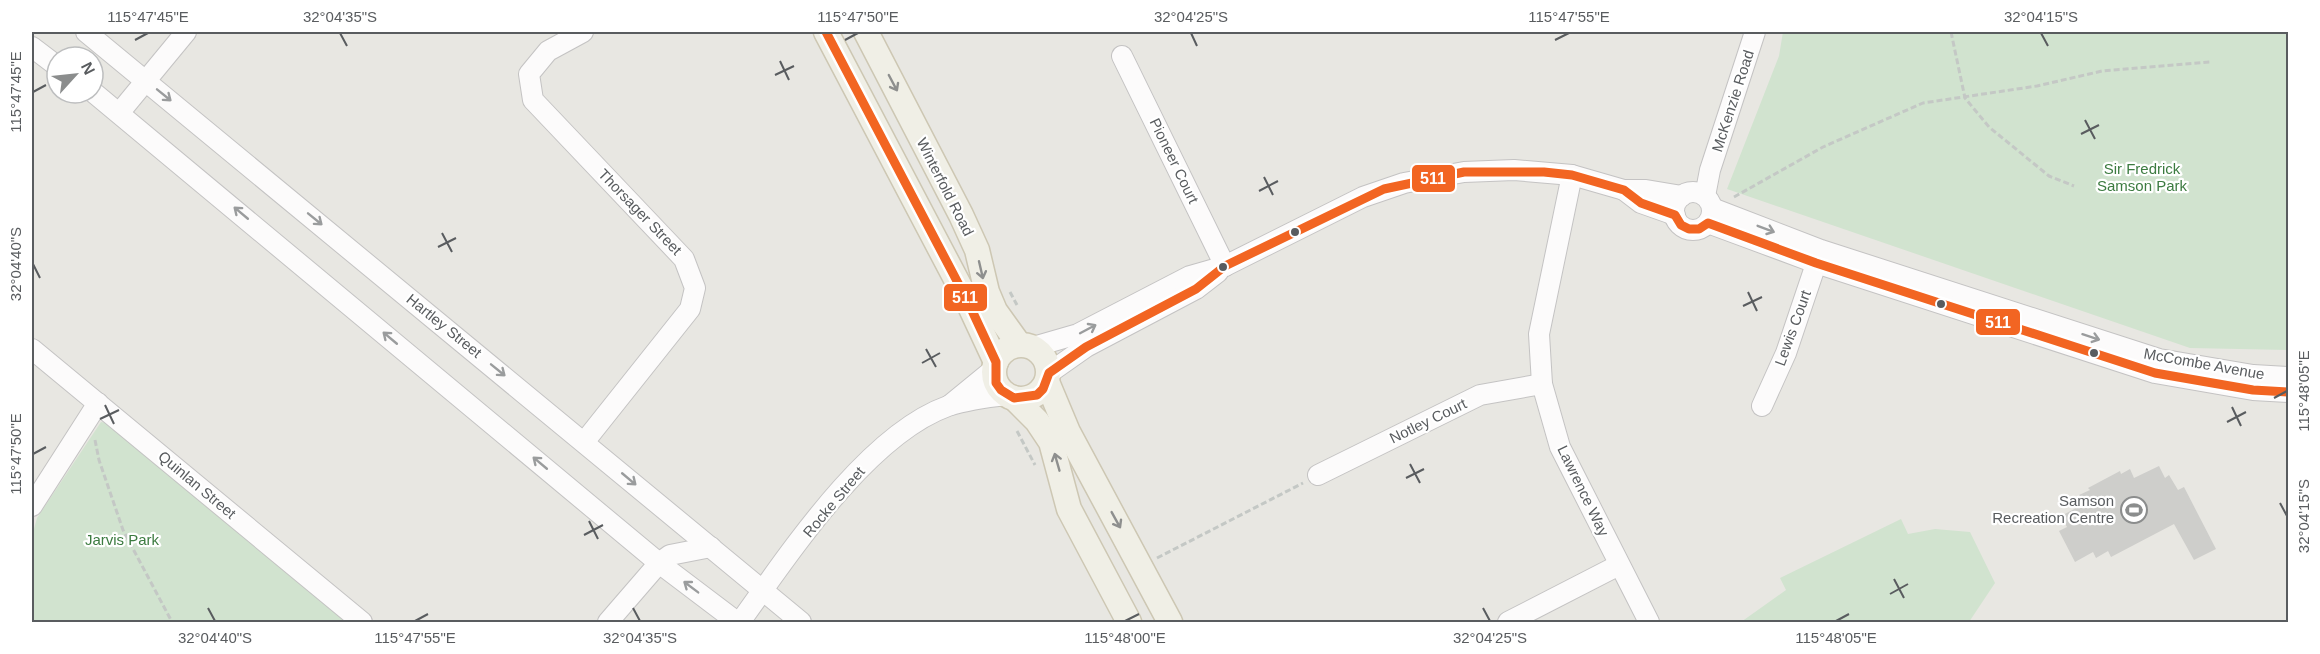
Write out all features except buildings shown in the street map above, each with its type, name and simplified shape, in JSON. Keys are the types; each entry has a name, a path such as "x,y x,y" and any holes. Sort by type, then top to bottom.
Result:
{"main road":[{"path":"826,32 968,302 995,365 996,383 1037,421 1050,442 1058,462 1069,509 1129,622"},
{"name":"Winterfold Road","path":"866,32 961,215 977,250 987,292 995,311 1026,345"},
{"path":"995,365 1004,351 1026,345 1045,357 1048,377 1068,432 1142,566 1170,622"},
{"path":"1010,397 1022,399 1037,394 1048,377"}],"street":[{"name":"Hartley Street","path":"86,32 585,441 801,622"},
{"path":"120,112 186,32"},
{"name":"Thorsager Street","path":"583,32 549,51 529,74 533,100 684,259 695,288 690,309 585,441"},
{"name":"McKenzie Road","path":"1700,203 1755,32"},
{"path":"32,47 45,57"},
{"name":"Pioneer Court","path":"1122,56 1225,266"},
{"path":"105,101 659,563 739,622"},
{"name":"McCombe Avenue","path":"1026,345 1078,334 1190,276 1225,266 1363,197 1404,183 1488,170 1572,175 1624,190 1646,190 1700,203 1818,256 2156,373 2253,390 2289,392"},
{"name":"Lawrence Way","path":"1572,175 1539,334 1542,384 1560,447 1649,622"},
{"name":"McCombe Avenue","path":"1624,190 1641,202 1675,215 1677,221 1688,229 1697,230 1700,203"},
{"path":"1675,215 1675,207 1700,203"},
{"name":"McCombe Avenue","path":"1818,256 2159,359 2253,375 2289,378"},
{"name":"Lewis Court","path":"1762,406 1786,354 1818,256"},
{"name":"McCombe Avenue","path":"1048,377 1086,347 1196,290 1225,266"},
{"name":"Quinlan Street","path":"32,349 362,622"},
{"name":"Rocke Street","path":"739,622 832,500 862,468 908,428 950,405 995,365"},
{"name":"Notley Court","path":"1318,475 1480,395 1542,384"},
{"name":"Rocke Street","path":"950,405 1010,397"},
{"path":"32,506 98,403"},
{"path":"608,622 659,563 679,551 711,547"},
{"path":"1508,622 1619,565"}],"path":[{"path":"1951,32 1965,98 1989,127 2049,176 2074,186"},
{"path":"1731,198 1823,147 1923,103 1965,98 2102,71 2210,62"},
{"path":"83,427 92,433 123,530 172,622"},
{"path":"1142,566 1318,475"}],"green space":[{"name":"Sir Fredrick Samson Park","path":"1783,32 2288,32 2288,350 2190,348 1727,189 1779,56"},
{"name":"Jarvis Park","path":"101,422 117,425 346,622 32,622 32,536 37,518"},
{"path":"1901,519 1908,534 1935,529 1970,532 1995,583 1969,622 1741,622 1786,590 1780,578"}],"transit line":[{"name":"511","path":"826,32 968,302 996,362 996,383 1001,390 1014,398 1037,395 1043,389 1049,373 1086,347 1196,289 1225,266 1384,189 1464,172 1544,172 1572,175 1624,190 1641,203 1675,215 1681,225 1689,229 1699,229 1708,223 1816,263 2155,373 2253,390 2288,392"}],"place":[{"name":"Samson Recreation Centre","path":"2134,510"}]}
